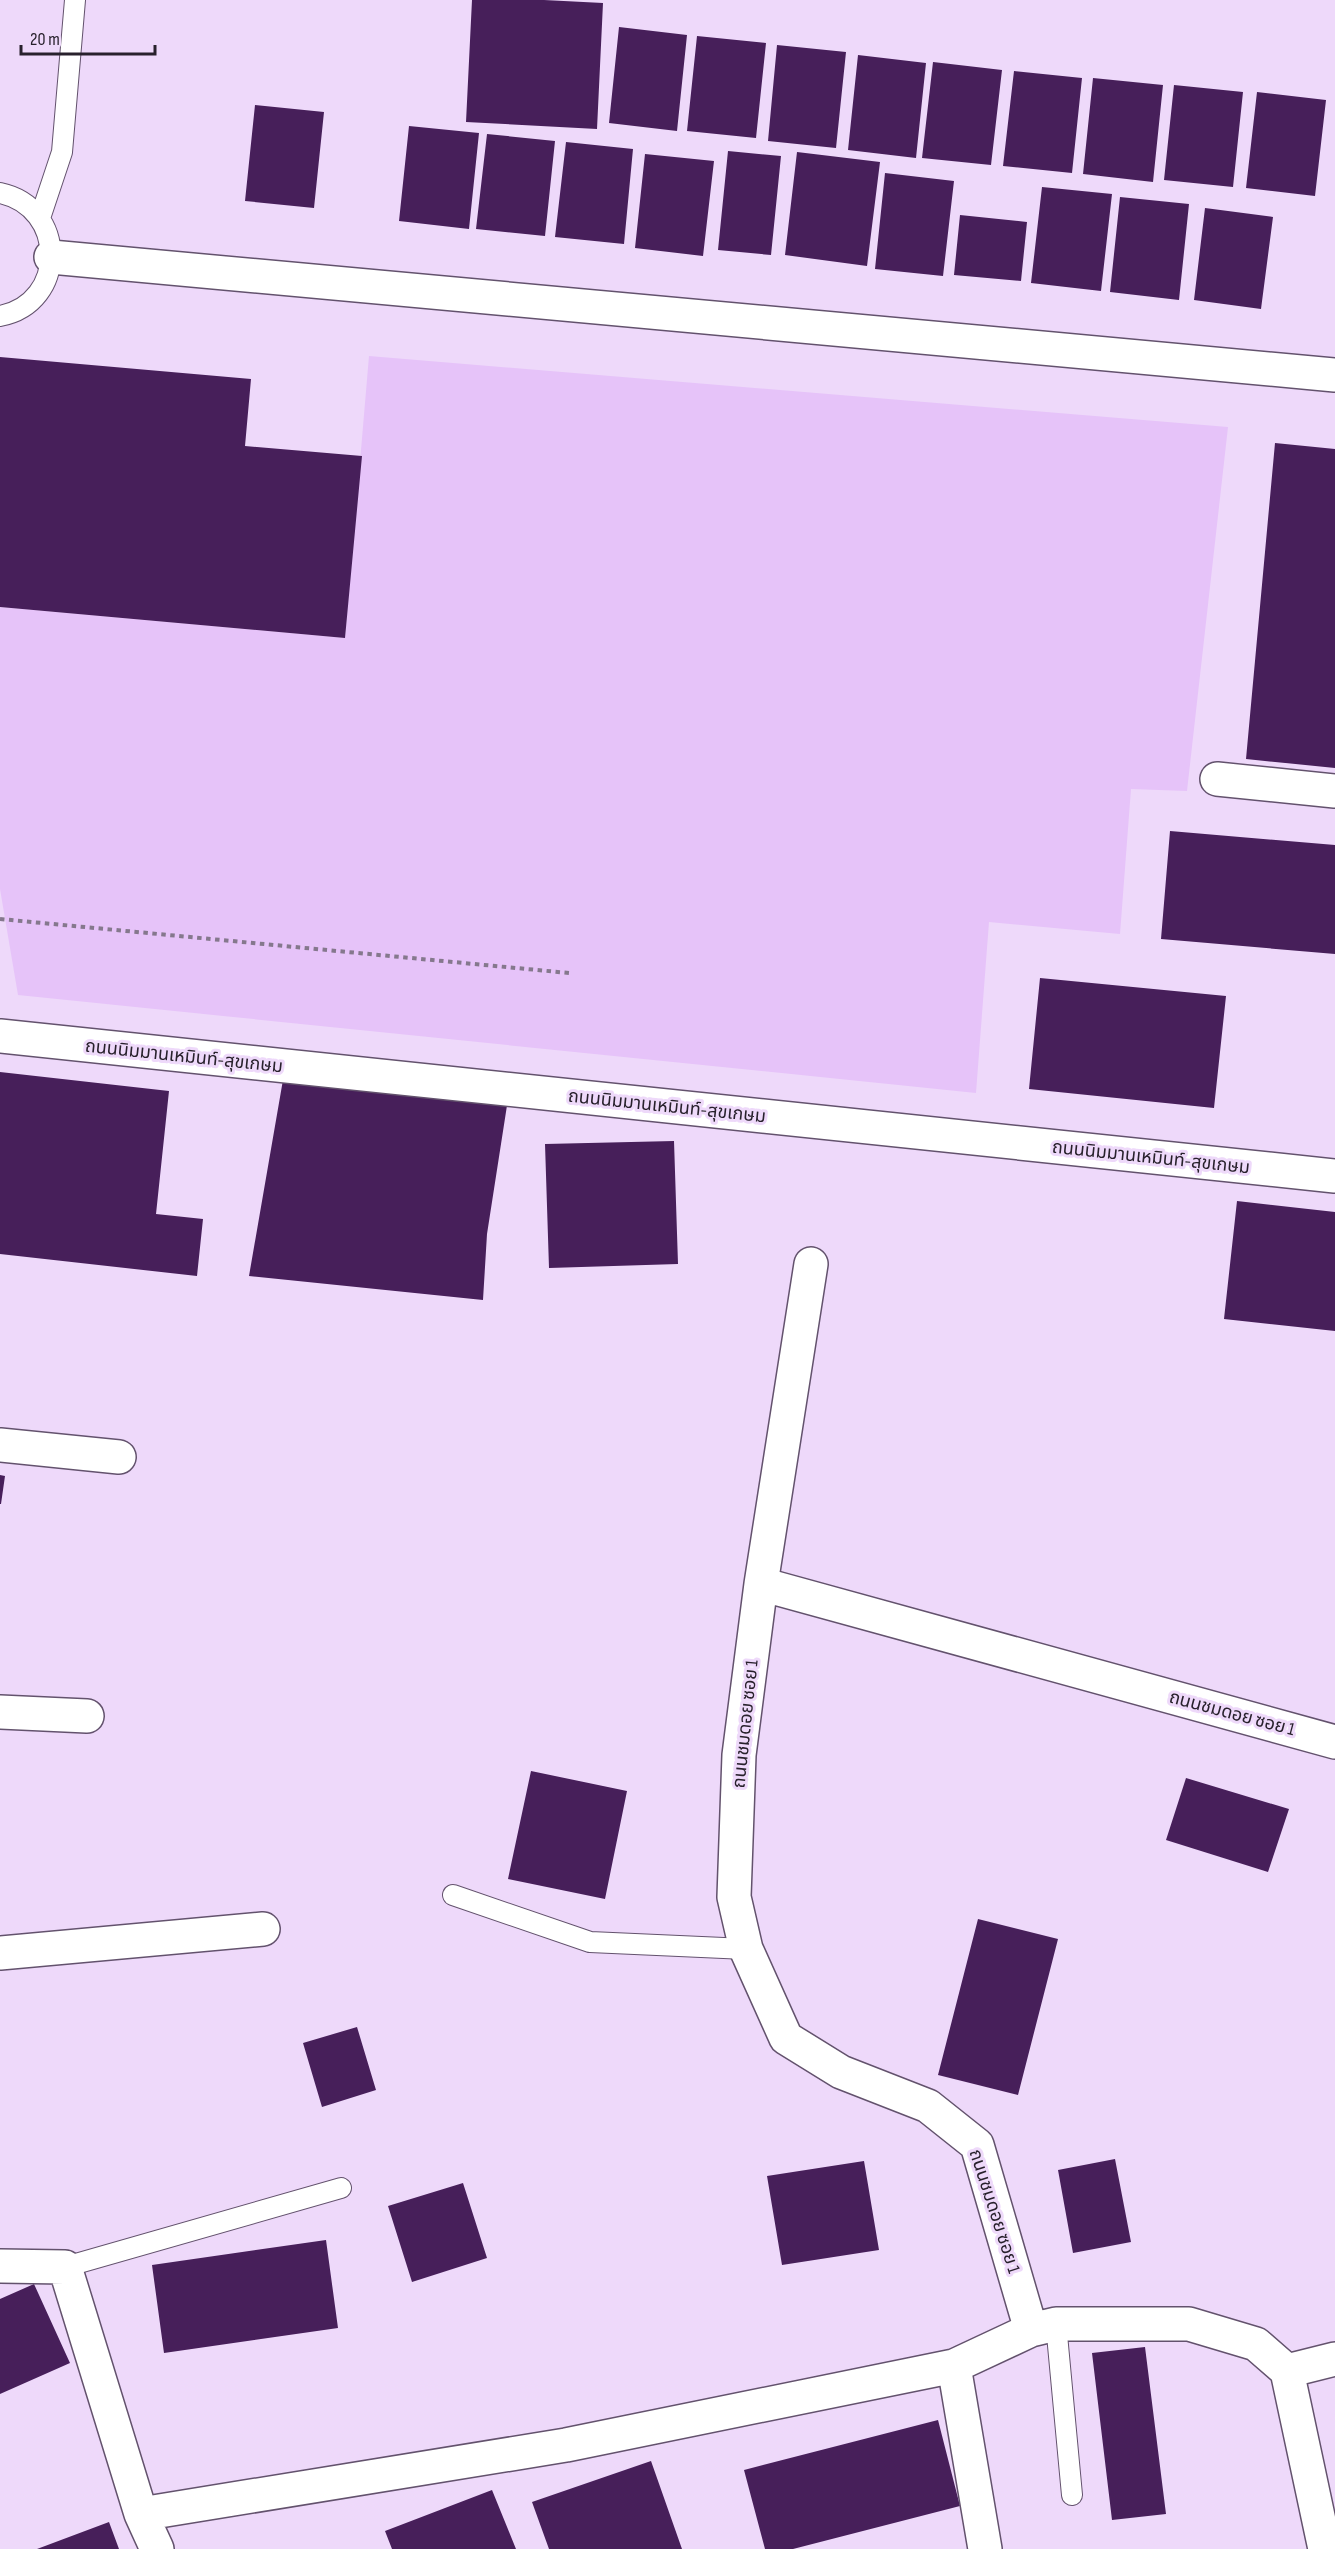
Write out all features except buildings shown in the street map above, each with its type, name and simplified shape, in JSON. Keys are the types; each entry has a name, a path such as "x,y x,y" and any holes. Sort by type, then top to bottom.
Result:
{"street":[{"path":"51,257 1335,375"},
{"path":"1217,779 1335,791"},
{"name":"ถนนนิมมานเหมินท์-สุขเกษม","path":"0,1036 1335,1176"},
{"path":"762,1584 811,1264"},
{"path":"0,1445 119,1457"},
{"name":"ถนนชมดอย ซอย 1","path":"1044,2327 976,2145 928,2106 841,2072 786,2038 746,1949 734,1897 739,1755 762,1584 1335,1742"},
{"path":"0,1712 87,1716"},
{"path":"0,1953 263,1929"},
{"path":"0,2266 65,2267 141,2514 157,2549"},
{"path":"141,2514 566,2445 954,2366 1044,2327 1189,2325 1257,2344 1287,2371 1325,2549"},
{"path":"1287,2371 1335,2359"},
{"path":"954,2366 985,2549"}],"lane":[{"path":"40,218 62,152 75,0"},
{"path":"0,193 10,195 27,205 40,218 49,237 51,257 48,276 39,292 26,305 0,316"},
{"path":"453,1895 590,1942 746,1949"},
{"path":"65,2267 341,2188"},
{"path":"1044,2327 1072,2495"}],"path":[{"path":"0,920 569,974"}],"shaded area":[{"path":"369,356 1228,427 1187,791 1131,789 1120,934 989,922 976,1093 18,995 0,889 0,607 345,638"}]}
